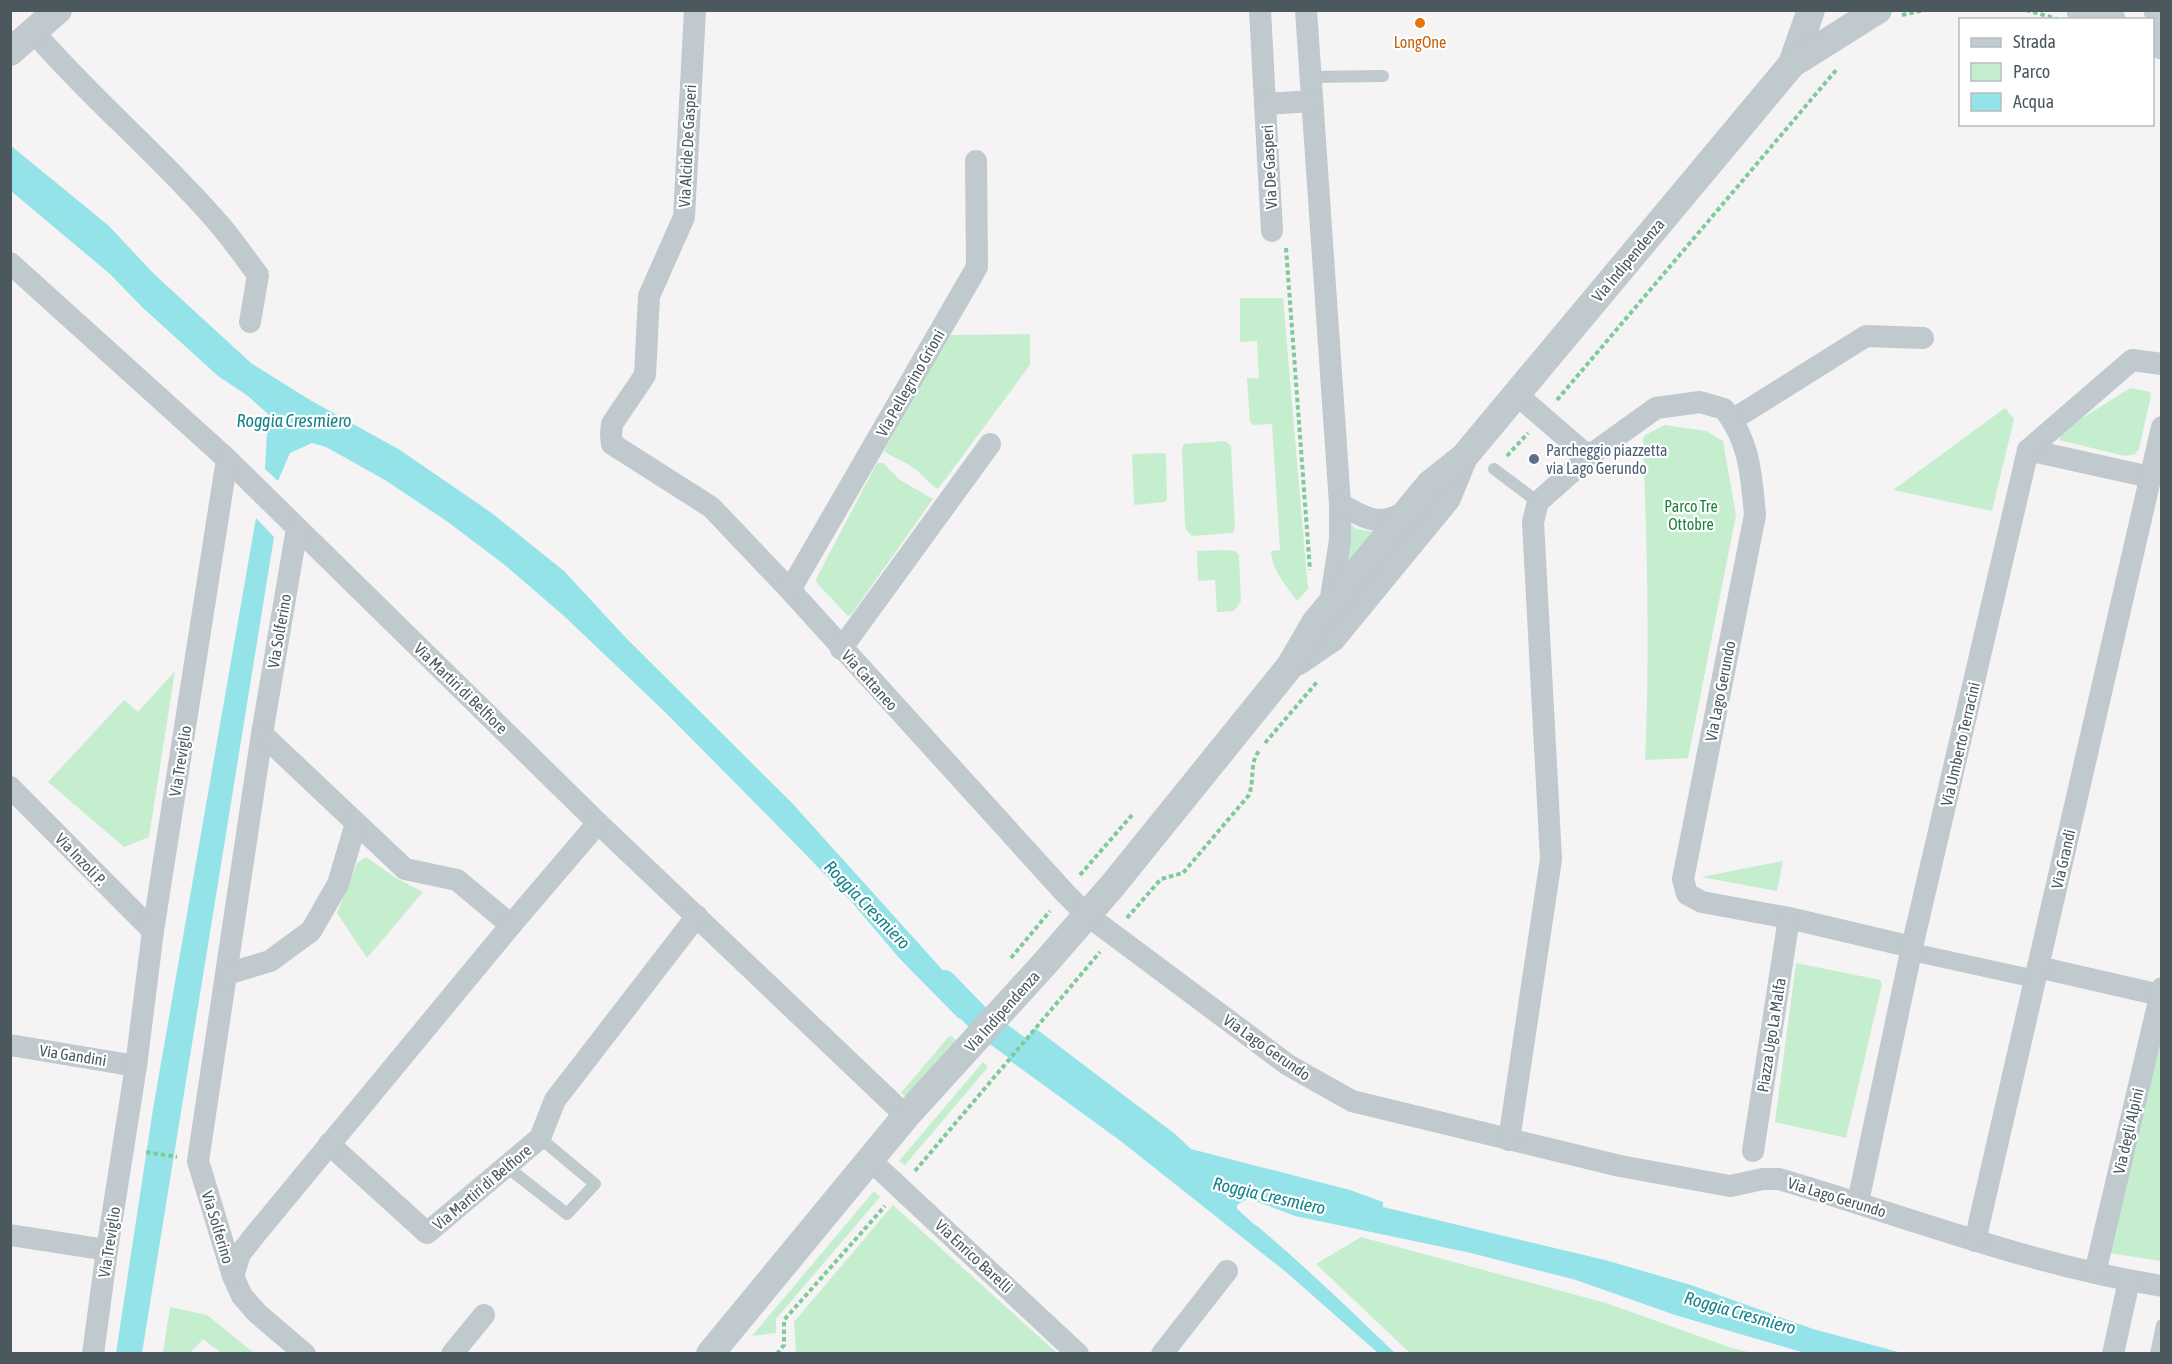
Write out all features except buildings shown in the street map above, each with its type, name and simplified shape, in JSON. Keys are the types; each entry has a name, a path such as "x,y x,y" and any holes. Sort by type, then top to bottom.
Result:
{"main road":[{"path":"2083,10 2104,18"}],"street":[{"path":"10,52 58,10"},
{"name":"Via Alcide De Gasperi","path":"612,444 612,424 645,375 649,296 684,217 695,10"},
{"name":"Via De Gasperi","path":"1260,10 1265,104 1279,238"},
{"path":"1306,10 1340,504 1340,540 1330,604"},
{"name":"Via Indipendenza","path":"710,1353 906,1116 1088,915 1290,666 1330,604 1430,484 1464,457 1792,64 1811,10"},
{"name":"Via Indipendenza","path":"1792,64 1887,15"},
{"path":"33,31 60,63 136,137 219,224 258,275 250,322"},
{"name":"Via De Gasperi","path":"1265,104 1312,101"},
{"name":"Via Pellegrino Grioni","path":"790,590 977,267 976,161"},
{"path":"10,263 227,459"},
{"path":"1509,1140 1551,859 1533,522 1538,502 1592,454 1656,408 1700,402 1724,409 1732,420 1866,336 1923,338"},
{"path":"2028,450 2132,360 2162,364"},
{"path":"1516,394 1582,451 1592,454"},
{"name":"Via Lago Gerundo","path":"1732,420 1743,438 1752,481 1755,514 1683,879 1687,894 1702,902 1789,918 1912,949"},
{"name":"Via Grandi","path":"1975,1241 2162,427"},
{"name":"Via Cattaneo","path":"612,444 711,507 790,590 841,649 1065,893 1113,936"},
{"path":"841,649 990,444"},
{"path":"2028,450 2150,477"},
{"name":"Via Umberto Terracini","path":"1858,1202 1912,949 2028,450"},
{"name":"Via Indipendenza","path":"1290,666 1332,638 1447,498 1464,457"},
{"name":"Via Martiri di Belfiore","path":"227,459 598,823 906,1116"},
{"name":"Via Treviglio","path":"93,1353 136,1066 153,931 227,459"},
{"path":"1340,504 1360,515 1382,522 1408,510"},
{"name":"Via Solferino","path":"233,1276 198,1161 262,734 297,528"},
{"path":"262,734 405,869 457,880 511,925"},
{"name":"Via Inzoli P.","path":"10,787 153,931"},
{"path":"227,974 270,961 311,931 338,884 356,823"},
{"name":"Via Solferino","path":"233,1276 240,1254 329,1144 598,823"},
{"name":"Via Martiri di Belfiore","path":"329,1144 427,1233 540,1138 555,1100 696,916"},
{"name":"Piazza Ugo La Malfa","path":"1753,1151 1789,918"},
{"name":"Via Lago Gerundo","path":"1113,936 1288,1065 1352,1101 1620,1166 1730,1186 1763,1179 1779,1179 1858,1202 2016,1254 2129,1281 2162,1286"},
{"path":"1912,949 2036,973 2161,992"},
{"name":"Via degli Alpini","path":"2095,1273 2161,992"},
{"name":"Via Gandini","path":"10,1045 136,1066"},
{"name":"Via Enrico Barelli","path":"870,1160 1078,1353"},
{"path":"10,1235 107,1250"},
{"path":"1161,1353 1227,1271"},
{"path":"233,1276 242,1296 257,1313 305,1353"},
{"path":"2113,1353 2129,1281"},
{"path":"452,1353 484,1315"}],"lane":[{"path":"1311,77 1383,76"},
{"path":"1494,469 1538,502"},
{"path":"507,1167 567,1214 595,1184 540,1138"},
{"path":"2156,1353 2162,1325"}],"path":[{"path":"1887,15 1902,15 1924,10"},
{"path":"2026,10 2052,18"},
{"path":"1494,469 1542,417 1841,64"},
{"path":"1279,238 1311,581"},
{"path":"777,1353 784,1346 784,1320 900,1188 1161,879 1183,873 1249,795 1254,782 1253,760 1257,752 1318,681"},
{"path":"1009,960 1134,813"},
{"path":"124,1148 198,1161"}],"green space":[{"path":"1240,298 1283,298 1308,589 1297,601 1280,578 1272,558 1271,551 1280,550 1272,424 1254,425 1250,422 1247,378 1259,379 1257,341 1240,342"},
{"path":"1030,334 1030,365 938,489 911,466 884,451 947,335"},
{"path":"2130,388 2150,392 2151,395 2139,449 2135,454 2125,456 2059,440 2062,431"},
{"path":"2005,408 2014,419 1992,511 1893,490"},
{"name":"Parco Tre Ottobre","path":"1665,425 1706,431 1723,441 1736,515 1688,758 1645,760 1647,600 1643,439 1645,435"},
{"path":"1225,441 1231,446 1235,528 1233,533 1192,536 1186,530 1185,524 1182,448 1184,444"},
{"path":"1132,454 1166,454 1167,499 1165,502 1134,505"},
{"path":"877,463 883,463 900,480 933,499 851,615 848,616 816,582"},
{"path":"1344,517 1356,529 1376,532 1343,574"},
{"path":"1197,551 1235,551 1239,555 1241,601 1234,611 1217,612 1215,580 1198,581"},
{"path":"175,671 149,837 124,847 48,782 124,700 138,712"},
{"path":"366,857 396,878 423,892 367,958 337,913 357,863"},
{"path":"1783,861 1777,891 1701,877"},
{"path":"1796,963 1880,980 1882,984 1846,1138 1775,1122"},
{"path":"2161,1024 2161,1261 2109,1253"},
{"path":"950,1035 956,1040 908,1098 901,1093"},
{"path":"983,1062 988,1067 905,1165 899,1161"},
{"path":"874,1191 880,1197 776,1319 776,1333 752,1336"},
{"path":"893,1205 1057,1353 796,1353 794,1322"},
{"path":"1361,1237 1606,1303 1752,1353 1410,1353 1316,1264"},
{"path":"170,1307 207,1315 254,1353 221,1353 203,1339 190,1353 163,1353"}],"water":[{"name":"Roggia Cresmiero","path":"10,145 109,226 154,274 251,363 310,400 400,450 493,514 564,571 627,639 792,803 974,1002 959,1019 899,958 850,900 665,712 564,616 506,566 448,522 385,480 326,447 312,443 290,453 278,481 265,469 268,414 248,396 218,376 142,307 110,274 11,191"},
{"path":"256,518 274,537 142,1353 116,1353 153,1109"},
{"path":"1035,1028 1175,1134 1191,1149 1350,1190 1383,1202 1383,1207 1605,1260 1691,1285 1813,1329 1902,1353 1805,1353 1675,1315 1576,1280 1471,1253 1295,1216 1248,1198 1237,1205 1236,1216 1238,1218 1252,1223 1263,1231 1395,1353 1378,1353 1286,1272 1122,1142 1009,1060"}],"waterway":[{"name":"Roggia Cresmiero","path":"944,983 983,1023 1045,1068"},
{"path":"1228,1206 1252,1228"}],"place":[{"name":"LongOne","path":"1420,23"},
{"name":"Parcheggio piazzetta via Lago Gerundo","path":"1534,459"}]}
